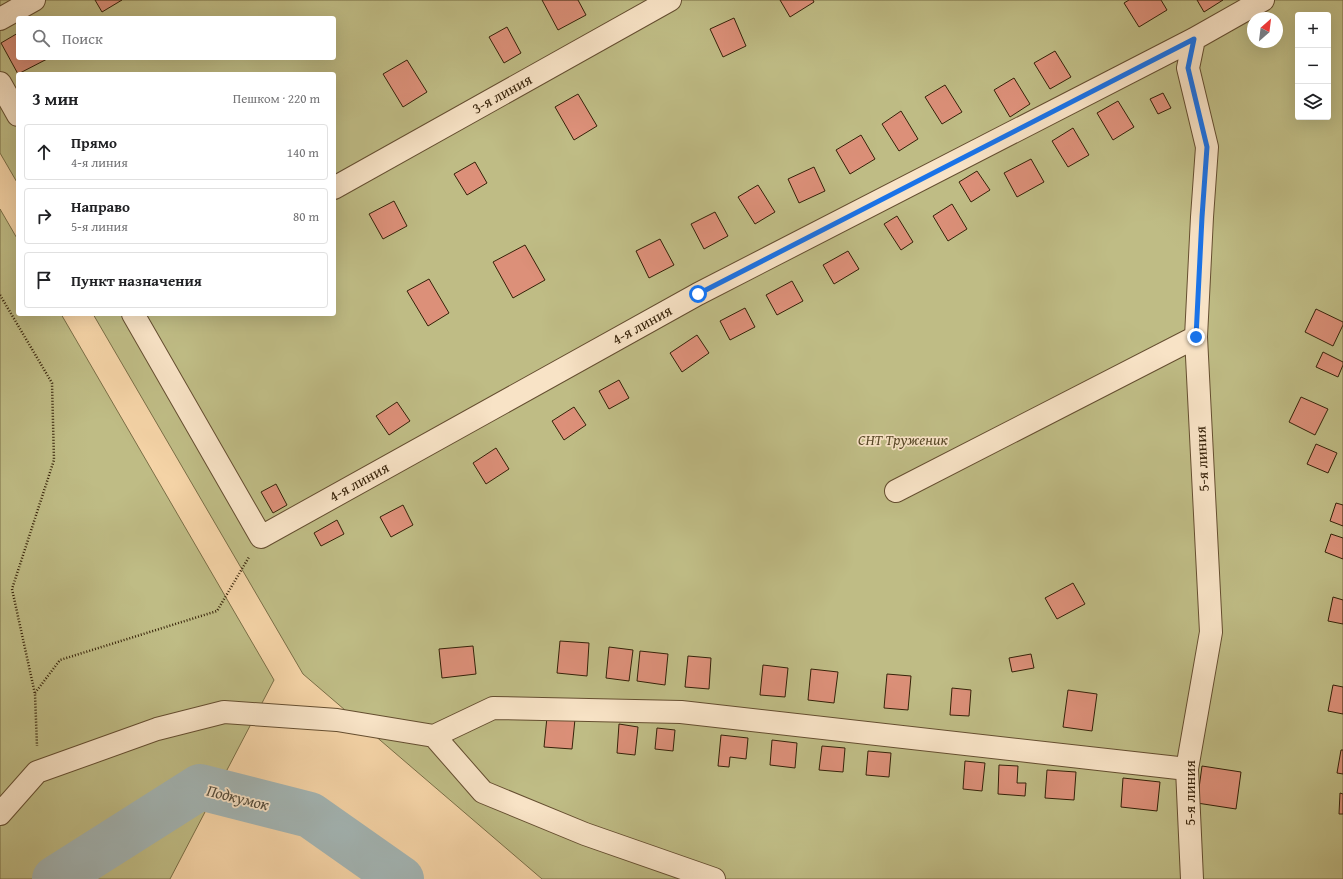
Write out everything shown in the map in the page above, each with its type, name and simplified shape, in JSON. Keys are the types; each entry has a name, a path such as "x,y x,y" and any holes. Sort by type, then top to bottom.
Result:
{"street":[{"path":"0,19 34,0"},
{"name":"3-я линия","path":"336,187 670,0"},
{"name":"4-я линия","path":"261,537 698,294 1194,39 1263,0"},
{"name":"5-я линия","path":"1192,879 1187,769 1211,632 1196,337 1207,147 1188,68 1194,39"},
{"path":"0,83 16,111"},
{"path":"134,316 261,537"},
{"path":"896,491 1196,337"},
{"path":"0,814 38,772 157,728 224,712 338,720 434,736 493,708 681,712 1187,769"},
{"path":"434,736 483,792 585,834 714,879"}],"path":[{"path":"0,295 52,383 54,460 12,589 35,694 38,772"},
{"path":"35,694 60,660 217,611 261,537"}],"green space":[{"name":"СНТ Труженик","path":"0,0 1343,0 1343,879 542,879 303,674 94,316 336,316 336,72 16,72 16,181 0,153"},
{"path":"0,209 16,237 16,316 62,316 274,680 170,879 0,879"}],"building":[{"path":"95,0 122,0 102,12"},
{"path":"542,0 578,0 586,15 558,30"},
{"path":"780,0 813,0 814,2 790,17"},
{"path":"1129,0 1161,0 1167,10 1139,27 1124,3"},
{"path":"1197,0 1223,0 1204,12"},
{"path":"734,18 746,46 723,57 710,29"},
{"path":"507,27 521,53 504,63 489,37"},
{"path":"16,34 16,60 45,60 22,72 17,72 1,43"},
{"path":"1055,51 1071,77 1050,89 1034,63"},
{"path":"407,60 427,92 403,107 383,74"},
{"path":"1014,78 1030,104 1010,117 994,90"},
{"path":"945,85 962,112 942,124 925,97"},
{"path":"1163,93 1171,108 1158,114 1150,99"},
{"path":"578,94 597,126 574,140 555,107"},
{"path":"1118,101 1134,127 1113,140 1097,113"},
{"path":"901,111 918,139 899,151 882,124"},
{"path":"1073,128 1089,155 1068,167 1052,141"},
{"path":"861,135 875,159 850,174 836,150"},
{"path":"1031,159 1044,182 1017,197 1004,173"},
{"path":"475,162 487,183 467,195 454,174"},
{"path":"814,167 825,191 799,203 788,179"},
{"path":"977,171 990,190 971,202 959,182"},
{"path":"758,185 775,212 755,224 738,197"},
{"path":"394,201 407,226 383,239 369,214"},
{"path":"952,204 967,229 948,241 933,216"},
{"path":"715,212 728,236 704,249 691,224"},
{"path":"897,216 913,242 901,250 884,224"},
{"path":"660,239 674,265 649,278 636,251"},
{"path":"525,245 545,280 513,298 493,262"},
{"path":"848,251 859,269 834,284 823,265"},
{"path":"429,279 449,313 428,326 407,291"},
{"path":"792,281 803,301 777,315 766,295"},
{"path":"745,308 755,327 730,340 720,321"},
{"path":"1316,309 1343,322 1333,346 1305,332"},
{"path":"697,335 709,353 682,372 670,353"},
{"path":"1323,352 1343,362 1338,377 1316,367"},
{"path":"619,380 629,398 609,409 599,391"},
{"path":"1301,397 1328,409 1315,435 1289,422"},
{"path":"397,402 410,421 389,435 376,416"},
{"path":"574,407 586,425 564,440 552,421"},
{"path":"1316,444 1337,453 1328,473 1307,464"},
{"path":"496,448 509,469 486,484 473,463"},
{"path":"276,484 287,505 273,513 261,492"},
{"path":"1336,503 1343,505 1343,526 1330,521"},
{"path":"403,505 413,525 391,537 380,517"},
{"path":"337,520 344,534 321,546 314,533"},
{"path":"1331,534 1343,538 1343,559 1325,552"},
{"path":"1073,583 1085,604 1057,619 1045,598"},
{"path":"1333,597 1343,600 1343,624 1328,621"},
{"path":"560,641 589,643 587,676 557,673"},
{"path":"473,646 476,674 442,678 439,649"},
{"path":"609,647 633,650 629,681 606,678"},
{"path":"640,651 668,654 665,685 637,681"},
{"path":"1031,654 1034,668 1012,672 1009,658"},
{"path":"688,656 711,658 709,689 685,687"},
{"path":"763,665 788,668 785,697 760,695"},
{"path":"811,669 838,672 834,703 808,700"},
{"path":"887,674 911,676 908,710 884,708"},
{"path":"1333,685 1343,687 1343,714 1328,711"},
{"path":"952,688 971,690 969,716 950,715"},
{"path":"1068,690 1097,694 1092,731 1063,727"},
{"path":"547,717 575,719 572,749 544,747"},
{"path":"619,724 638,727 635,755 617,753"},
{"path":"657,728 675,730 673,751 655,749"},
{"path":"721,735 748,738 746,759 730,757 729,767 718,766"},
{"path":"772,740 797,743 795,768 770,765"},
{"path":"822,746 845,748 843,772 819,770"},
{"path":"1341,750 1343,750 1343,774 1337,773"},
{"path":"868,751 891,753 889,777 866,775"},
{"path":"965,761 985,763 982,791 963,789"},
{"path":"999,765 1018,766 1017,783 1026,783 1025,796 998,794"},
{"path":"1202,766 1241,772 1236,809 1197,803"},
{"path":"1047,770 1076,772 1074,800 1045,798"},
{"path":"1123,778 1160,782 1157,811 1121,807"},
{"path":"1340,793 1343,794 1343,814 1339,814"}],"waterway":[{"name":"Подкумок","path":"55,879 200,787 310,815 401,879"}],"route":[{"path":"698,294 1194,39 1188,68 1207,147 1196,337"}]}
